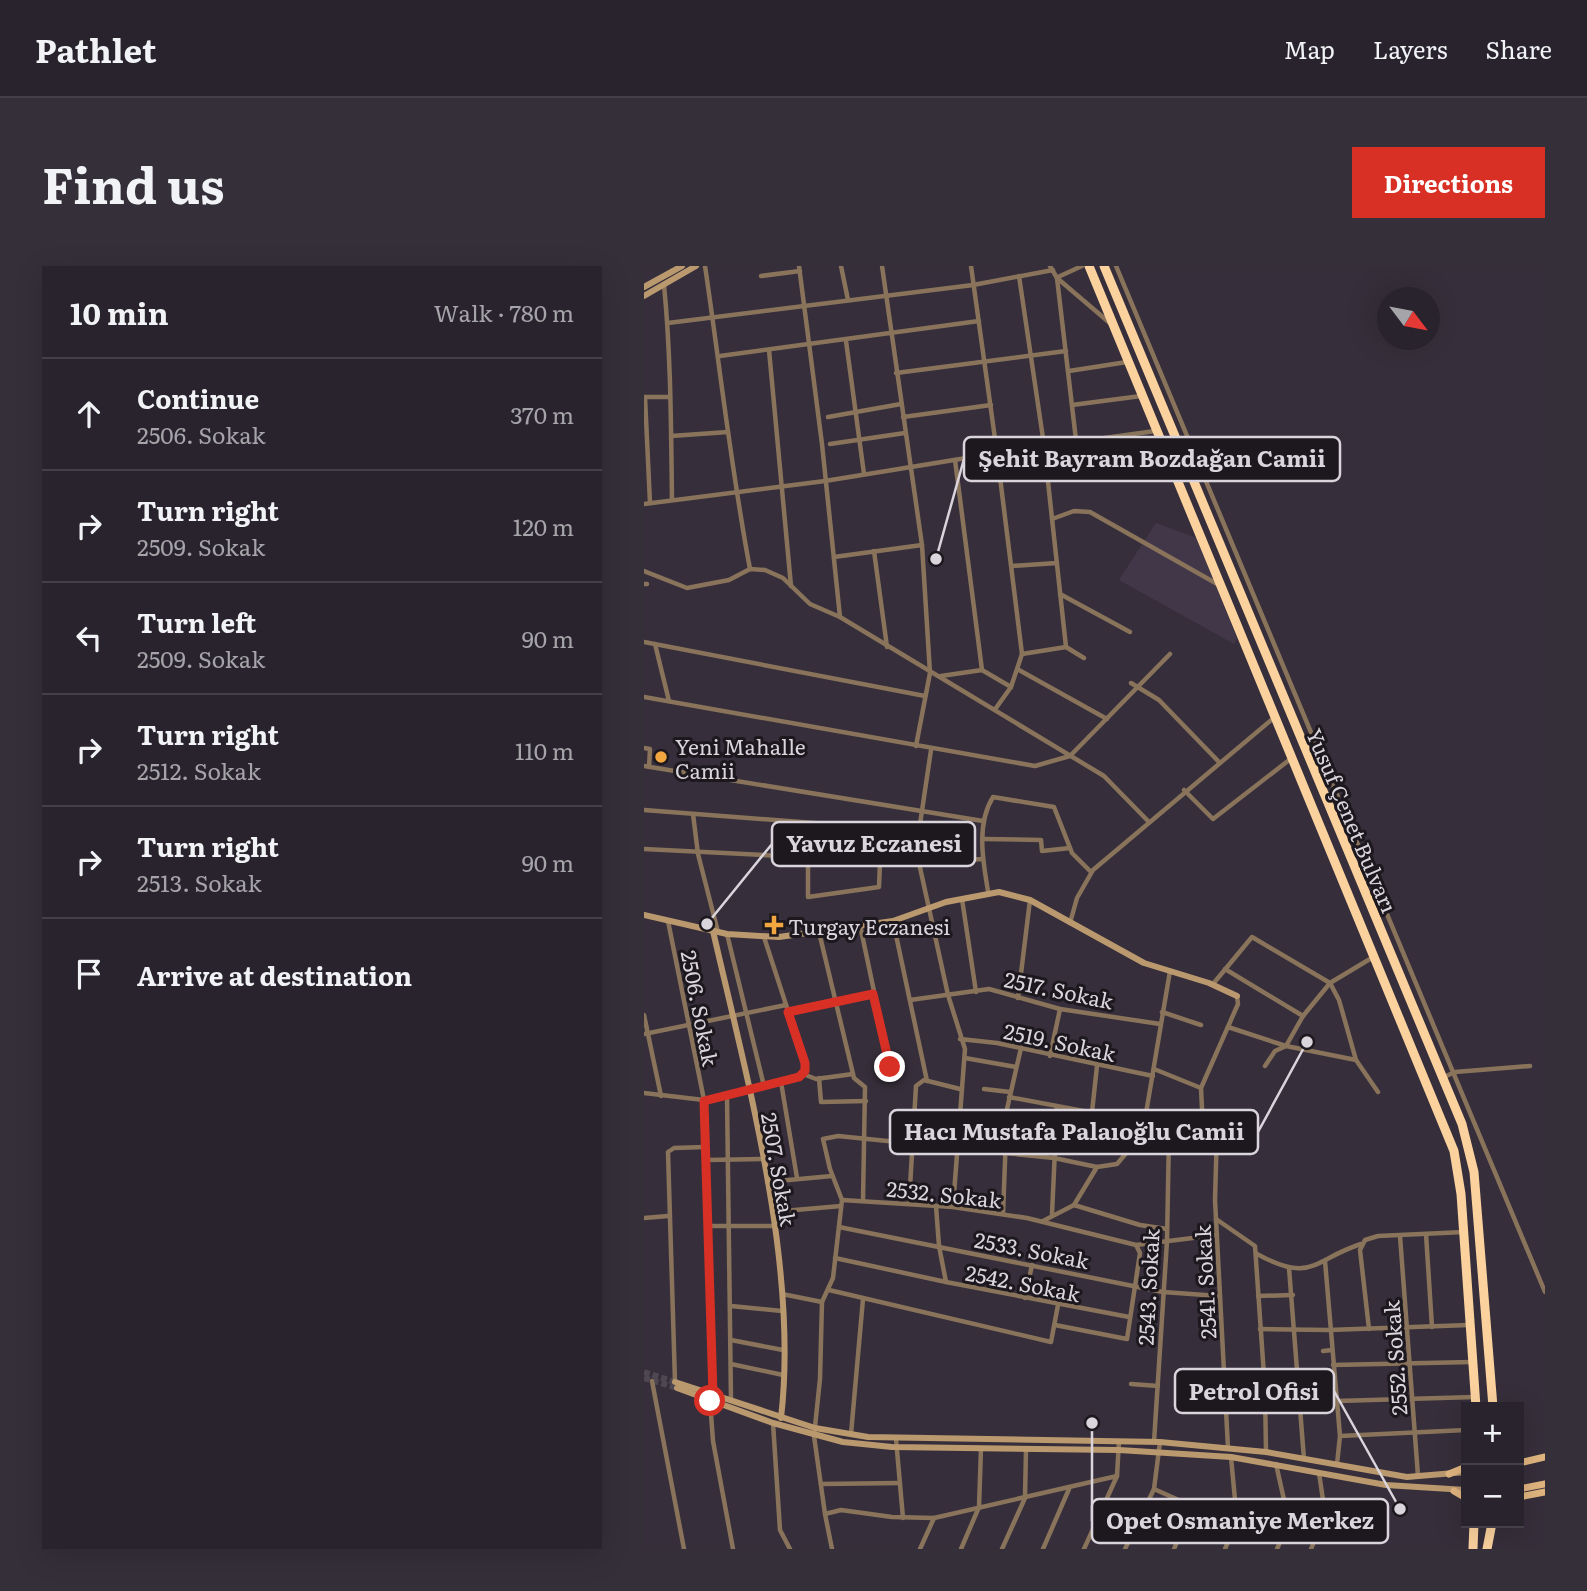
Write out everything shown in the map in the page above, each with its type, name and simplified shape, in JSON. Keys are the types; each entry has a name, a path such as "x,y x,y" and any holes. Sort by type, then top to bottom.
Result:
{"highway":[{"name":"Yusuf Çenet Bulvarı","path":"1089,266 1376,955 1454,1151 1464,1232 1475,1402"},
{"name":"Yusuf Çenet Bulvarı","path":"1104,266 1444,1077 1472,1159 1493,1402"},
{"path":"1473,1549 1474,1528"},
{"path":"1487,1549 1491,1528"}],"main road":[{"path":"644,287 682,266"},
{"path":"644,296 696,266"},
{"path":"644,915 715,931 764,937 893,921 988,891 1030,900 1144,963 1213,984 1237,996"},
{"name":"2507. Sokak","path":"715,931 763,1159 773,1226 782,1311 781,1418"},
{"path":"676,1385 772,1423 843,1442 898,1447 1119,1450 1231,1457 1386,1485 1461,1490"},
{"path":"711,1398 731,1401 815,1428 850,1435 1157,1442 1266,1452 1418,1478 1461,1470"},
{"path":"1524,1461 1545,1457"},
{"path":"1524,1488 1545,1484"},
{"path":"1454,1490 1461,1495"},
{"path":"1524,1496 1545,1492"}],"street":[{"path":"705,266 719,356 734,491 750,569"},
{"path":"841,266 848,300"},
{"path":"882,266 922,545 930,673 916,746"},
{"path":"971,266 998,453 1022,654 1019,670 1011,687 996,708"},
{"path":"1058,278 1082,266"},
{"path":"1116,266 1545,1292"},
{"path":"668,323 973,285 1051,268 1058,278 1114,327"},
{"path":"761,276 799,269 840,617"},
{"path":"1020,276 1044,445 1066,648"},
{"path":"1058,278 1076,440"},
{"path":"664,285 671,348 669,397 672,500"},
{"path":"719,356 979,321"},
{"path":"846,341 864,474"},
{"path":"769,350 791,586"},
{"path":"896,373 1066,351"},
{"path":"1069,371 1127,362"},
{"path":"1072,405 1142,396"},
{"path":"669,397 644,397 647,503 825,481 1076,440 1156,431"},
{"path":"828,417 901,404"},
{"path":"903,417 990,405"},
{"path":"671,436 727,432"},
{"path":"831,444 905,433"},
{"path":"954,460 982,670"},
{"path":"1052,519 1074,511 1090,512 1223,587"},
{"path":"834,557 922,545"},
{"path":"874,551 887,648"},
{"path":"1012,566 1057,563"},
{"path":"644,571 687,588 729,580 750,569 774,573 810,604 840,617 887,648 996,708 1116,785 1148,821"},
{"path":"1060,594 1130,632"},
{"path":"644,642 925,696"},
{"path":"654,644 668,701"},
{"path":"1022,654 1066,648 1084,658"},
{"path":"644,697 931,750 1035,766 1070,756 1139,688 1140,681 1170,654"},
{"path":"941,676 982,670 1011,687"},
{"path":"1019,670 1107,719"},
{"path":"1131,683 1159,700 1220,763"},
{"path":"1070,923 1077,898 1091,872 1184,790 1276,715"},
{"path":"644,748 650,748 647,767 924,809 983,821"},
{"path":"931,750 919,831 919,863 948,995 960,1027 965,1058 960,1089 953,1208"},
{"path":"1184,790 1213,819 1294,757"},
{"path":"988,891 983,859 983,821 993,797 1054,807 1070,848 1078,861 1091,872"},
{"path":"644,810 919,831"},
{"path":"693,814 698,854 715,931"},
{"path":"818,824 808,859 808,897 878,887 880,862"},
{"path":"984,839 1041,840 1042,851 1070,848"},
{"path":"644,849 880,862 919,863 983,859"},
{"path":"962,898 976,992"},
{"path":"1018,998 1030,900"},
{"name":"2506. Sokak","path":"668,921 704,1101 713,1441 733,1549"},
{"path":"893,921 928,1081"},
{"path":"860,925 890,1067"},
{"path":"820,932 834,1002 853,1074 866,1087 863,1200"},
{"path":"727,933 764,1086"},
{"path":"764,937 805,1063 803,1074"},
{"path":"1213,984 1252,937 1330,983 1339,1000 1356,1060 1378,1092"},
{"path":"1265,1066 1275,1051 1286,1046 1303,1016 1330,983 1376,955"},
{"path":"1225,969 1303,1016"},
{"path":"1142,1137 1142,1122 1153,1076 1170,971"},
{"name":"2517. Sokak","path":"910,1000 989,989 1060,1009 1160,1024"},
{"path":"788,1012 873,994"},
{"path":"832,1549 814,1436 822,1302 829,1290 841,1203 823,1139 832,1136 1054,1158 1097,1167 1117,1164 1142,1137 1203,1129 1201,1088 1238,1004 1237,996"},
{"path":"646,1034 732,1014 786,1005"},
{"path":"1050,1056 1060,1009"},
{"path":"1162,1012 1201,1025"},
{"path":"644,1015 661,1097"},
{"path":"1228,1027 1286,1046 1356,1060"},
{"name":"2519. Sokak","path":"960,1039 1021,1048 1153,1076"},
{"path":"1003,1214 1004,1155 1010,1095 1021,1048"},
{"path":"965,1058 1016,1067"},
{"path":"1092,1112 1097,1066"},
{"path":"1444,1077 1455,1072 1530,1066"},
{"path":"1154,1069 1201,1088"},
{"path":"644,1094 704,1101 803,1074 819,1079 853,1074"},
{"path":"819,1079 821,1102 866,1101"},
{"path":"909,1204 910,1144 916,1086 920,1081 928,1081 960,1089"},
{"path":"781,1082 797,1178"},
{"path":"984,1089 1142,1122"},
{"path":"727,1096 731,1401"},
{"path":"1052,1214 1057,1106"},
{"name":"2541. Sokak","path":"1203,1129 1217,1129 1216,1219 1228,1448"},
{"name":"2543. Sokak","path":"1125,1549 1154,1489 1160,1452 1157,1442 1158,1386 1167,1241 1169,1134"},
{"path":"676,1385 668,1216 668,1152 674,1148 705,1147"},
{"path":"706,1160 763,1159"},
{"path":"1043,1221 1074,1205 1097,1167"},
{"path":"766,1182 832,1176"},
{"name":"2532. Sokak","path":"771,1212 863,1200 936,1206 1043,1221 1136,1245"},
{"path":"1074,1205 1140,1225 1167,1229"},
{"name":"2542. Sokak","path":"936,1206 939,1246 946,1282 1129,1317"},
{"path":"644,1218 668,1216"},
{"path":"1216,1219 1250,1240 1256,1254 1266,1452"},
{"path":"707,1226 773,1226"},
{"name":"2533. Sokak","path":"839,1227 1163,1292 1219,1296"},
{"path":"1256,1254 1289,1268 1308,1270 1369,1238 1464,1232"},
{"path":"1426,1234 1432,1326"},
{"path":"1055,1325 1127,1339 1140,1252 1136,1245 1217,1235"},
{"name":"2552. Sokak","path":"1400,1236 1418,1478"},
{"path":"1362,1243 1369,1329"},
{"path":"835,1258 946,1282"},
{"path":"1325,1261 1340,1436 1337,1464"},
{"path":"1025,1298 1032,1265"},
{"path":"1289,1268 1296,1330 1304,1459"},
{"path":"829,1290 1051,1342 1058,1305"},
{"path":"781,1294 822,1302"},
{"path":"1258,1296 1293,1295"},
{"path":"850,1435 863,1299"},
{"path":"731,1306 782,1311"},
{"path":"1261,1329 1329,1331 1469,1325"},
{"path":"731,1340 783,1350"},
{"path":"1323,1351 1332,1350"},
{"path":"1333,1365 1472,1362"},
{"path":"731,1364 783,1375"},
{"path":"1299,1373 1334,1375"},
{"path":"652,1381 684,1549"},
{"path":"1131,1384 1158,1386"},
{"path":"1336,1401 1413,1397 1475,1402"},
{"path":"781,1418 772,1423 780,1530 790,1549"},
{"path":"1340,1436 1461,1430"},
{"path":"896,1438 903,1518"},
{"path":"1084,1549 1116,1476 1119,1441"},
{"path":"961,1549 979,1507 981,1448"},
{"path":"1002,1549 1025,1497 1026,1448"},
{"path":"1225,1549 1237,1521 1231,1457"},
{"path":"1276,1464 1289,1522 1277,1549"},
{"path":"1311,1549 1325,1513 1319,1472"},
{"path":"825,1514 841,1510 903,1518 934,1518 1116,1476"},
{"path":"821,1484 900,1483"},
{"path":"1043,1549 1069,1488"},
{"path":"1154,1489 1192,1506 1237,1521 1289,1522 1319,1530"},
{"path":"1174,1549 1192,1506"},
{"path":"920,1549 934,1518"}],"shaded area":[{"path":"1156,523 1197,538 1237,639 1234,644 1119,580"}],"tunnel":[{"path":"644,1372 675,1382"},
{"path":"644,1378 677,1388"}],"place":[{"name":"Şehit Bayram Bozdağan Camii","path":"936,559"},
{"name":"Yeni Mahalle Camii","path":"661,757"},
{"name":"Yavuz Eczanesi","path":"707,924"},
{"name":"Turgay Eczanesi","path":"774,925"},
{"name":"Hacı Mustafa Palaıoğlu Camii","path":"1307,1042"},
{"name":"Opet Osmaniye Merkez","path":"1092,1423"},
{"name":"Petrol Ofisi","path":"1400,1509"}],"route":[{"path":"710,1401 713,1395 704,1101 799,1077 805,1071 805,1063 788,1012 873,994 890,1067"}]}
